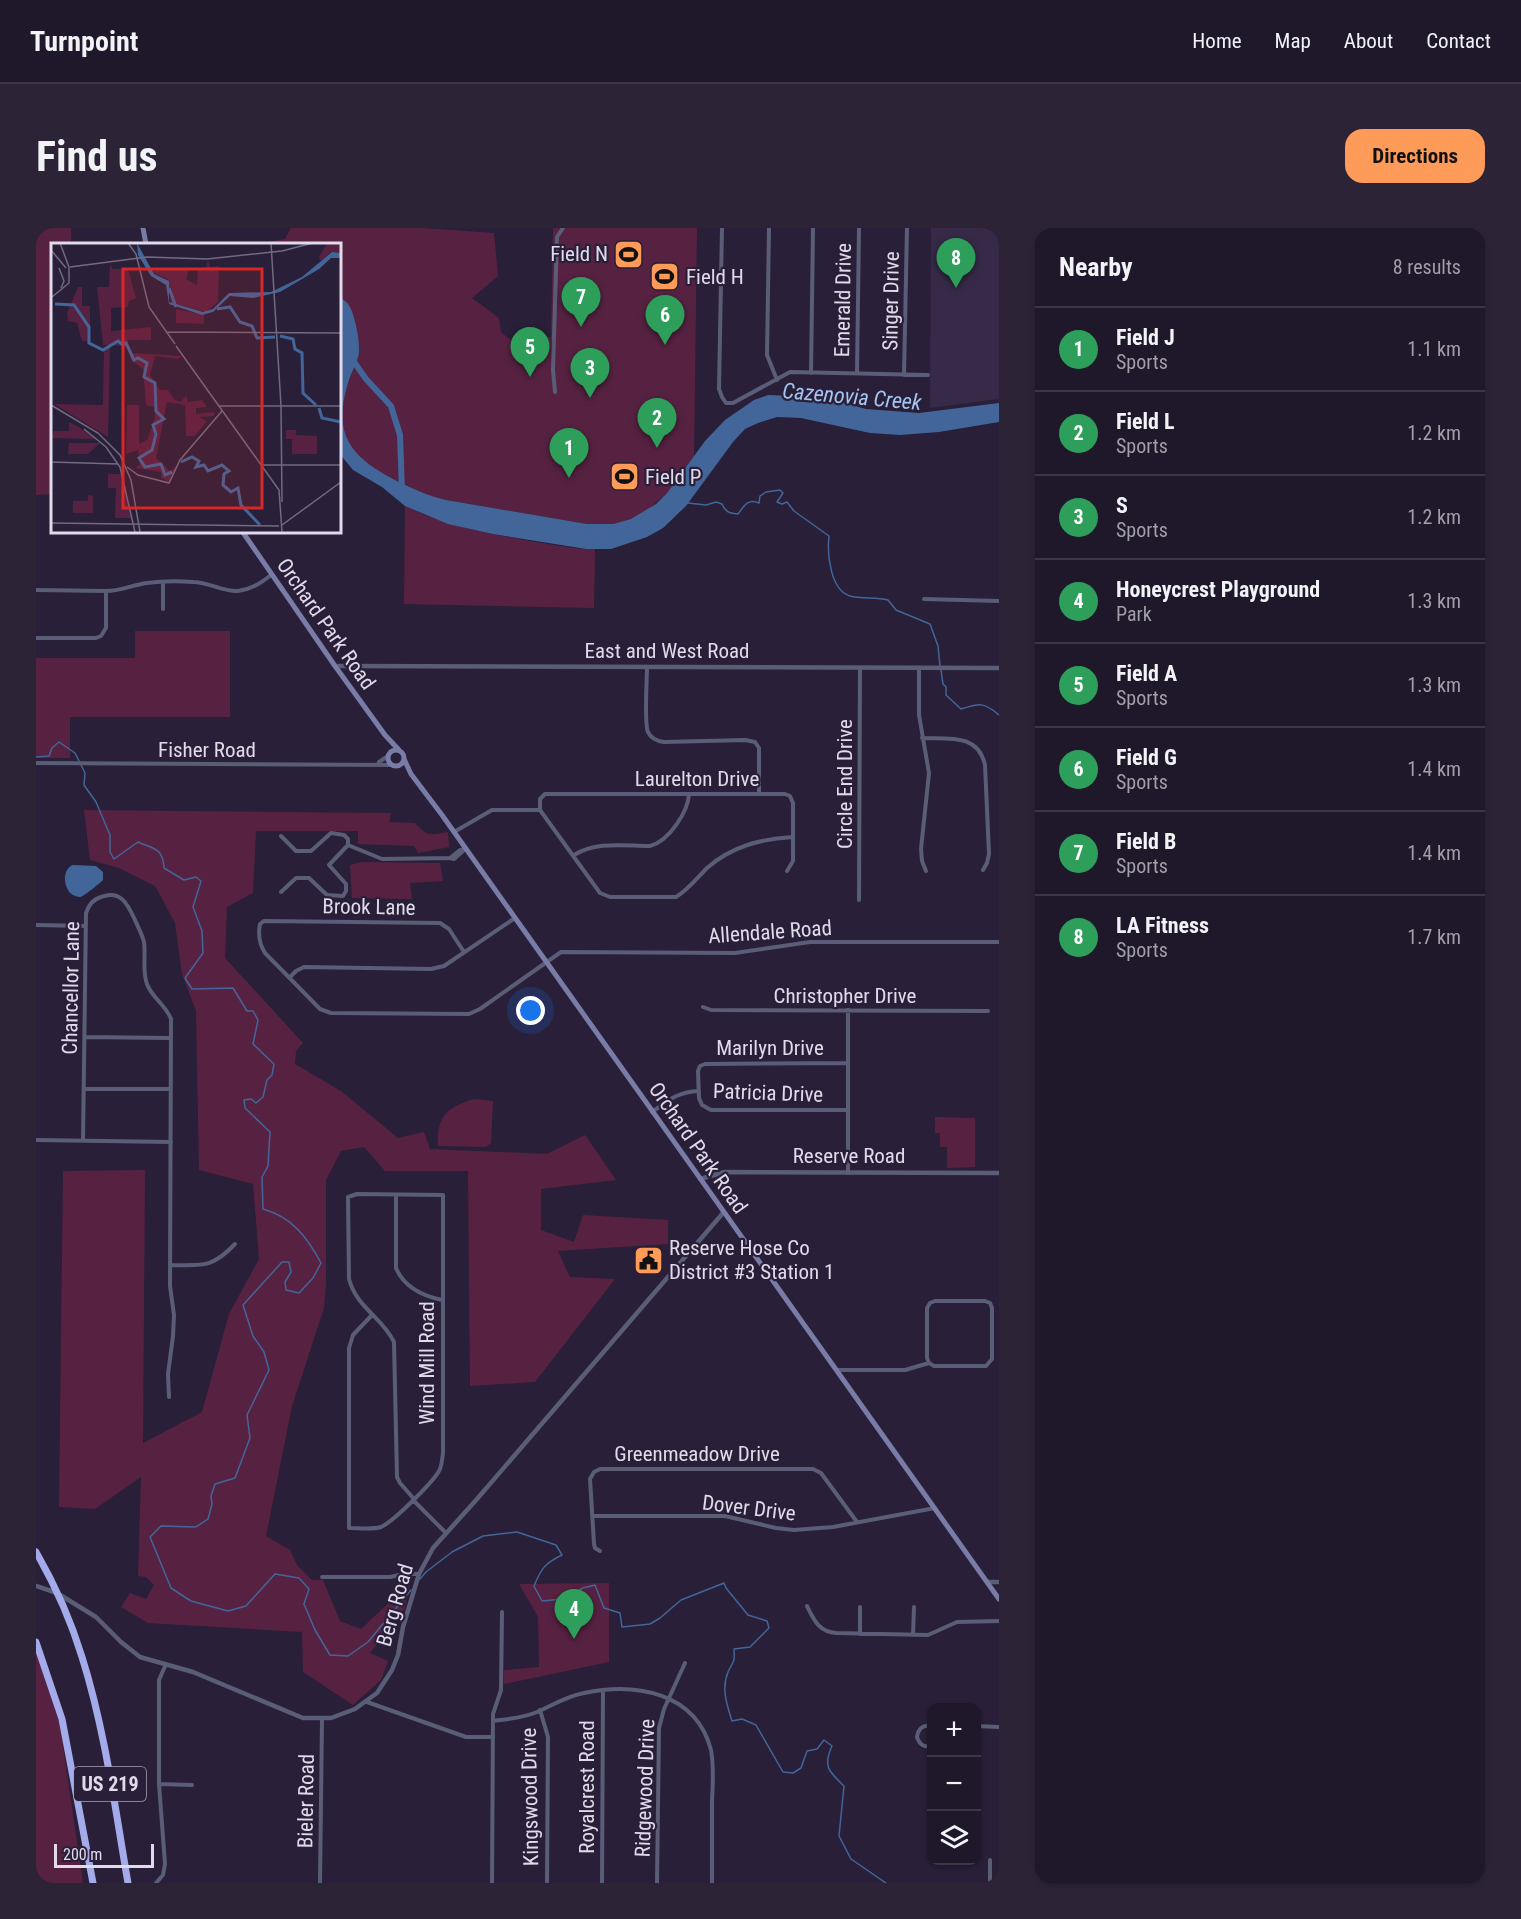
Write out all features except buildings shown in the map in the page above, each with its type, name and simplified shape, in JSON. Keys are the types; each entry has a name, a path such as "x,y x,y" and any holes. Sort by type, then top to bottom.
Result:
{"highway":[{"name":"US 219","path":"36,1552 74,1632 90,1685 128,1883"},
{"name":"US 219","path":"36,1642 45,1663 62,1719 93,1883"}],"main road":[{"path":"143,228 146,243"},
{"name":"Orchard Park Road","path":"243,532 335,666 385,735 399,750"},
{"name":"Orchard Park Road","path":"385,735 389,745 389,754"},
{"path":"394,750 399,750 404,754 404,759 402,764 394,766 388,760 389,754 394,750"},
{"name":"Orchard Park Road","path":"404,759 411,774 454,832 464,850 515,918 999,1599"},
{"name":"Orchard Park Road","path":"394,766 411,774"}],"street":[{"path":"555,392 553,370 557,237 563,228"},
{"path":"722,228 719,389 724,401 728,404 790,372 928,375"},
{"path":"769,228 767,355 777,380"},
{"path":"811,373 813,228"},
{"name":"Emerald Drive","path":"857,373 859,228"},
{"name":"Singer Drive","path":"904,375 907,228"},
{"path":"36,590 121,591 144,584 203,582 238,591 255,587 271,575"},
{"path":"163,582 163,609"},
{"path":"36,638 96,638 101,636 106,628 106,591"},
{"path":"924,599 999,601"},
{"name":"East and West Road","path":"335,666 999,668"},
{"path":"647,667 646,726 650,735 664,742 745,740 755,742 759,748 759,794"},
{"name":"Circle End Drive","path":"859,900 860,668"},
{"path":"919,668 919,716 928,773 921,849 926,871"},
{"path":"922,738 964,740 974,745 982,756 985,765 988,854 983,870"},
{"path":"378,765 389,754"},
{"name":"Fisher Road","path":"36,763 394,766"},
{"name":"Laurelton Drive","path":"540,810 540,799 545,794 785,794 792,799 793,837 793,861 787,871"},
{"path":"574,855 587,848 599,846 657,844 683,816 689,794"},
{"path":"454,832 492,810 540,810 600,893 606,897 674,897 683,893 709,867 734,850 764,839 793,837"},
{"path":"280,836 296,851 311,851 331,833 348,838 348,845 329,865 346,884 343,896 327,895 309,878 296,878 281,892"},
{"path":"348,845 382,859 450,858 460,850 464,850"},
{"name":"Chancellor Lane","path":"83,1140 86,914 90,904 98,897 109,894 127,903 143,940 147,984 170,1016 170,1286 174,1315 168,1374 169,1396"},
{"path":"290,977 296,971 304,968 431,969 444,966 515,918"},
{"name":"Brook Lane","path":"260,924 264,921 440,923 449,929 464,952"},
{"name":"Allendale Road","path":"260,924 261,947 320,1009 331,1013 470,1014 561,952 735,953 810,942 999,942"},
{"path":"36,926 86,926"},
{"name":"Christopher Drive","path":"703,1007 711,1010 988,1011"},
{"path":"848,1010 848,1173"},
{"path":"85,1037 171,1038"},
{"name":"Marilyn Drive","path":"699,1091 699,1069 705,1064 848,1063"},
{"path":"84,1089 171,1089"},
{"path":"652,1112 676,1095 699,1091"},
{"name":"Patricia Drive","path":"699,1091 702,1105 711,1110 848,1110"},
{"path":"36,1140 171,1142"},
{"name":"Reserve Road","path":"700,1179 725,1172 999,1173"},
{"path":"442,1300 427,1297 418,1292 399,1275 396,1268 396,1195 357,1194 348,1197 349,1279 352,1289 372,1315 390,1333 394,1342 398,1477 413,1499 446,1533"},
{"name":"Wind Mill Road","path":"372,1315 353,1335 349,1348 349,1527 380,1528 390,1522 438,1473 443,1453 443,1195 396,1195"},
{"name":"Berg Road","path":"36,1586 68,1599 96,1617 140,1657 193,1672 303,1718 322,1719 347,1713 367,1702 382,1688 395,1663 418,1574 433,1548 723,1213"},
{"path":"170,1265 207,1264 219,1260 236,1244"},
{"path":"837,1370 905,1370 929,1363 934,1366 986,1366 992,1359 992,1308 990,1303 986,1301 935,1301 930,1303 927,1308 927,1358 929,1363"},
{"name":"Greenmeadow Drive","path":"600,1551 594,1544 591,1477 600,1469 810,1468 821,1473 857,1522"},
{"name":"Dover Drive","path":"593,1516 725,1516 794,1530 820,1528 935,1508"},
{"path":"322,1576 390,1577 418,1574"},
{"path":"987,1582 999,1582"},
{"path":"807,1606 818,1625 836,1634 932,1634 957,1622 999,1621"},
{"path":"860,1607 860,1634"},
{"path":"913,1635 914,1608"},
{"path":"492,1883 493,1721 501,1690 502,1612"},
{"name":"Ridgewood Drive","path":"657,1883 660,1720 685,1663"},
{"path":"156,1883 163,1875 165,1864 159,1784 159,1680 166,1664"},
{"path":"493,1721 525,1716 571,1696 603,1690 646,1691 669,1698 681,1705 703,1730 711,1751 712,1883"},
{"name":"Royalcrest Road","path":"602,1883 603,1690"},
{"path":"367,1702 466,1737 493,1737"},
{"name":"Kingswood Drive","path":"540,1710 548,1737 547,1883"},
{"name":"Bieler Road","path":"320,1883 322,1719"},
{"path":"927,1726 918,1732 917,1737 924,1747 927,1747"},
{"path":"981,1726 999,1727"},
{"path":"159,1784 192,1785"},
{"path":"990,1860 990,1883"}],"shaded area":[{"path":"36,228 71,228 71,243 51,243 51,494 36,495"},
{"path":"291,228 423,228 494,233 498,276 472,298 499,318 501,332 511,340 512,337 551,337 553,228 697,228 694,456 667,493 645,512 613,524 587,524 439,499 378,471 353,451 345,436 343,426 342,406 354,368 345,300 340,298 340,243 259,243 285,239"},
{"path":"931,228 999,228 999,399 930,408"},
{"path":"405,506 436,519 481,532 579,549 595,549 594,608 404,604"},
{"path":"135,631 230,631 230,717 70,717 70,758 36,758 36,658 135,658"},
{"path":"84,810 391,813 389,822 415,823 430,834 448,832 449,847 418,853 414,846 358,844 358,831 256,831 253,893 227,907 225,958 303,1043 296,1051 295,1064 341,1091 398,1138 424,1132 430,1149 547,1154 585,1135 616,1180 541,1189 541,1230 574,1242 583,1215 668,1220 668,1244 558,1251 570,1277 615,1279 535,1382 470,1386 468,1171 385,1171 364,1147 341,1151 326,1180 324,1308 292,1406 266,1536 290,1550 297,1565 312,1580 323,1580 340,1621 361,1629 409,1584 405,1608 370,1653 388,1661 381,1680 353,1705 303,1672 302,1632 148,1623 121,1607 130,1593 146,1599 154,1585 146,1577 138,1576 141,1477 95,1509 59,1507 63,1171 145,1170 143,1443 202,1412 229,1314 259,1259 253,1184 199,1170 196,1011 182,974 175,923 155,886 119,868 90,860"},
{"path":"362,862 440,863 443,881 410,883 412,899 352,898 350,865"},
{"path":"474,1099 493,1101 491,1143 486,1147 438,1146 441,1120 450,1110"},
{"path":"935,1117 975,1118 975,1167 947,1168 947,1147 940,1147 940,1133 935,1133"},
{"path":"609,1583 609,1662 504,1684 504,1670 539,1667 538,1617 519,1584"},
{"path":"36,1652 60,1725 83,1883 36,1883"}],"water":[{"path":"340,298 352,311 359,346 358,358 344,398 342,414 344,428 355,452 366,462 420,492 446,500 587,524 613,524 631,519 656,504 667,493 705,441 725,420 754,400 768,395 834,400 866,409 919,413 999,403 999,422 939,432 900,435 870,433 801,418 777,417 745,429 686,506 663,528 647,537 611,549 586,549 493,534 448,524 405,506 382,487 353,470 340,454"},
{"path":"73,865 96,866 103,872 103,880 82,896 74,896 65,882 66,872"}],"waterway":[{"name":"Cazenovia Creek","path":"352,359 366,379 391,406 400,435 402,491"},
{"path":"688,503 706,505 716,502 722,504 728,512 738,514 749,502 759,503 760,496 766,492 780,490 783,493 777,502 782,504 787,502 794,511 829,536 831,570 843,592 855,597 888,600 896,610 930,624 938,646 940,666"},
{"path":"941,670 946,695 961,709 981,705 999,715"},
{"path":"36,757 49,756 52,748 59,742 75,753 79,761"},
{"path":"81,765 85,773 84,785 96,802 110,835 110,852 114,859 138,842 157,850 162,856 164,868 184,880 196,877 201,881 193,907 202,931 203,953 185,978 192,989 233,988 247,1011 253,1011 258,1020 253,1044 274,1064 263,1097 256,1103 251,1099 244,1100 245,1108 270,1132 268,1166 262,1177 263,1209 282,1217 298,1229 321,1263 313,1278 299,1293 286,1290 285,1282 291,1272 289,1262 282,1262 243,1305 253,1336 264,1352 269,1370 247,1415 250,1438 235,1478 215,1484 208,1519 196,1527 161,1526 150,1537 171,1588 191,1601 228,1611 246,1606 275,1574 299,1578 309,1589 304,1604 315,1630 330,1655 348,1656 368,1642 411,1590"},
{"path":"420,1579 452,1552 483,1536 517,1532 556,1545 562,1555 551,1561 541,1571 534,1586 542,1601 563,1599 583,1588 595,1585 604,1608 620,1613 622,1627 650,1624 681,1600 724,1583 748,1615 767,1621 769,1628 750,1647 734,1649 734,1660 725,1685 732,1721 742,1719 756,1725 783,1772 793,1773 801,1768 807,1751 817,1749 824,1740 832,1746 828,1759 829,1768 844,1786 839,1836 851,1859 886,1883"}],"place":[{"name":"Field N","path":"629,254"},
{"name":"Field H","path":"665,277"},
{"name":"LA Fitness","path":"956,288"},
{"name":"Field B","path":"581,327"},
{"name":"Field G","path":"665,345"},
{"name":"Field A","path":"530,377"},
{"name":"S","path":"590,398"},
{"name":"Field L","path":"657,448"},
{"name":"Field P","path":"624,477"},
{"name":"Field J","path":"569,478"},
{"name":"Reserve Hose Co District #3 Station 1","path":"648,1260"},
{"name":"Honeycrest Playground","path":"574,1639"}]}
